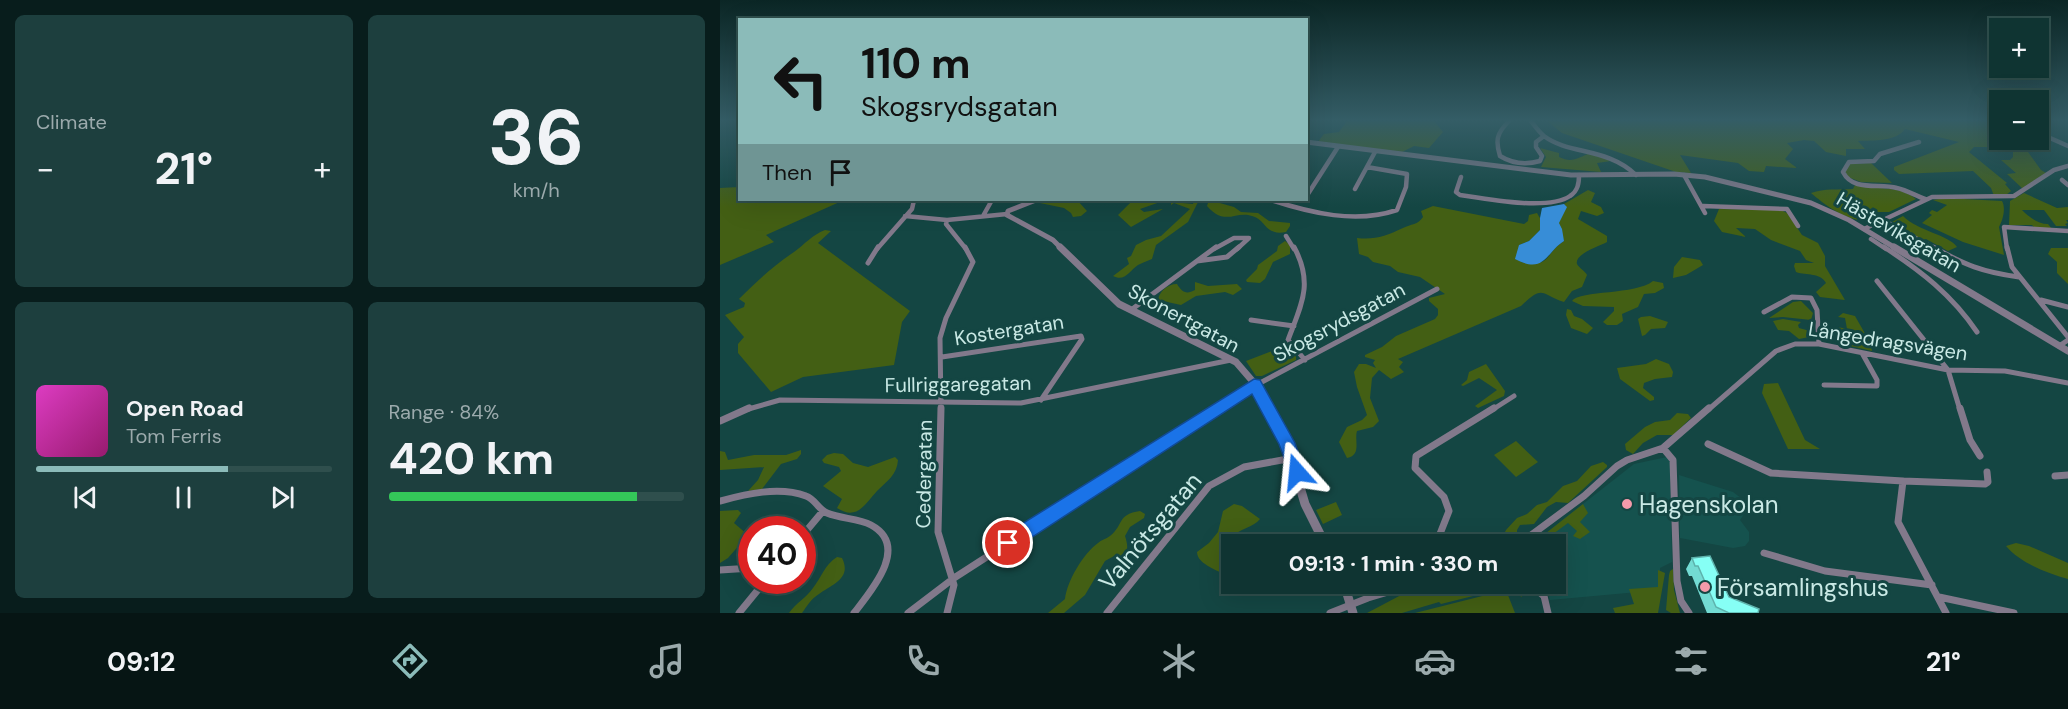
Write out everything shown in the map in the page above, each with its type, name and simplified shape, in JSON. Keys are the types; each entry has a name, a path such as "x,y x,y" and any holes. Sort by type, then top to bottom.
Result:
{"street":[{"path":"1308,195 1336,150"},
{"name":"Hästeviksgatan","path":"1357,150 1579,175 1684,175 1728,181 1811,203 1864,229 2068,351"},
{"path":"1498,150 1500,156 1509,161 1526,163 1540,161 1542,156 1538,150"},
{"path":"1580,150 1624,164 1636,175"},
{"path":"1894,150 1880,154 1874,161 1849,162 1843,172 1846,179 1853,183 1896,187 1925,199"},
{"path":"1355,189 1375,152"},
{"path":"1864,229 1885,221 1925,199 1942,195 2005,198 2016,196 2054,170 2068,166"},
{"path":"1274,201 1299,209 1365,216 1382,215 1397,210 1406,187 1407,174 1367,167"},
{"path":"1461,177 1456,192 1460,195 1533,203 1569,197 1578,186 1579,175"},
{"path":"1684,175 1705,213"},
{"path":"2062,180 2068,185"},
{"path":"868,263 882,240 913,207 914,201"},
{"path":"983,216 991,201"},
{"path":"905,216 947,219 1007,214 1034,201"},
{"path":"1299,209 1304,201"},
{"path":"1703,206 1787,208 1798,226"},
{"name":"Skonertgatan","path":"1007,214 1053,240 1114,300 1232,359 1254,384 1293,458 1305,504 1320,534"},
{"name":"Cedergatan","path":"947,219 946,224 968,251 973,262 943,325 940,338 942,403 938,532 954,578"},
{"path":"1885,221 1969,267 1989,273 2019,277"},
{"path":"2059,346 2068,338 2039,299 2019,277 2008,259 2004,227 2068,231"},
{"path":"1286,236 1299,260 1306,287 1304,304 1288,340 1305,360"},
{"path":"1131,310 1197,261 1227,240 1249,238 1227,257 1197,261"},
{"path":"1871,238 1923,271 1953,298 1977,332"},
{"path":"1877,281 1948,370 1970,440 1980,456"},
{"name":"Skogsrydsgatan","path":"954,578 1254,384 1305,360 1437,289"},
{"path":"1953,298 1967,290"},
{"path":"1764,312 1790,296 1803,295 1811,298 1815,302 1818,315 1819,344"},
{"path":"2039,299 2068,307"},
{"path":"1251,320 1294,326"},
{"name":"Kostergatan","path":"942,357 1081,336 1082,339 1041,400"},
{"name":"Långedragsvägen","path":"1533,534 1584,496 1617,466 1627,460 1664,448 1780,348 1795,344 1819,344 1948,370 2005,371 2068,384"},
{"path":"1824,385 1877,386 1877,380 1862,353"},
{"name":"Fullriggaregatan","path":"720,422 751,407 780,400 1013,404 1221,364 1232,359"},
{"path":"1441,534 1450,510 1446,501 1415,468 1416,456 1514,396"},
{"path":"1708,444 1771,473 1903,482 1985,484 1988,482 1987,472"},
{"path":"1664,448 1673,460 1678,591 1689,613"},
{"name":"Valnötsgatan","path":"1107,613 1209,486 1244,467 1293,458"},
{"path":"2055,476 2068,474"},
{"path":"1903,482 1903,494 1896,509 1898,522 1946,613"},
{"path":"720,501 757,492 801,495 811,498 823,511 871,525 883,533 888,543 885,570 854,613"},
{"path":"816,519 823,511"},
{"path":"1764,554 1814,568 1932,585"},
{"path":"720,570 738,569"},
{"path":"908,613 954,578"},
{"path":"946,613 954,578"},
{"path":"739,613 755,594"},
{"path":"1347,594 1352,609"},
{"path":"1330,613 1352,609 1390,594"},
{"path":"1542,594 1548,613"},
{"path":"1939,597 2014,613"}],"shaded area":[{"name":"Hagenskolan","path":"1667,457 1670,459 1672,562 1660,568 1660,590 1550,600 1548,594 1566,594 1566,534 1545,534 1634,464"},
{"path":"1679,475 1733,492 1750,505 1740,520 1749,532 1749,541 1745,546 1733,548 1680,538"}],"green space":[{"path":"1379,150 1407,150 1402,152"},
{"path":"1541,150 1559,153 1559,157 1568,160 1591,153 1611,161 1597,163 1601,172 1541,167 1546,157"},
{"path":"1611,150 1793,150 1785,159 1797,168 1766,166 1764,172 1749,171 1738,163 1680,155 1691,173 1676,172"},
{"path":"1823,150 1846,150 1846,156 1826,152"},
{"path":"1939,150 1971,150 1969,152 2007,183 2005,184 2011,191 2006,195 1994,196 1991,188 1973,171 1899,174 1894,167"},
{"path":"2013,150 2027,150 2041,170 2046,173 2023,189 2007,174 2016,173 2001,160 2010,160 2013,157"},
{"path":"1871,163 1892,183 1861,182 1848,177 1845,171 1850,164"},
{"path":"1855,185 1895,190 1916,199 1889,212 1877,212 1873,219 1856,220 1839,213 1811,193 1853,189"},
{"path":"738,187 738,201 842,201 766,235 774,242 720,265 720,188"},
{"path":"1588,190 1595,193 1591,202 1601,207 1604,213 1597,216 1581,211 1578,219 1607,236 1607,242 1583,254 1577,260 1577,264 1587,275 1582,287 1572,291 1564,302 1538,293 1521,306 1398,359 1403,362 1399,367 1404,372 1391,379 1379,370 1372,378 1370,398 1379,421 1373,427 1357,431 1356,451 1347,458 1339,442 1347,427 1367,415 1354,372 1359,364 1376,368 1373,363 1375,360 1365,355 1382,347 1396,336 1435,319 1438,309 1429,301 1429,298 1445,294 1420,277 1398,272 1390,266 1373,262 1368,257 1359,254 1357,238 1380,237 1419,222 1423,217 1421,211 1433,206 1524,224 1528,221 1529,215 1537,213 1541,220 1540,230 1529,241 1519,245 1521,262 1538,263 1547,259 1564,241 1558,223 1566,207 1564,204"},
{"path":"2024,193 2057,208 2068,207 2068,220 2066,220 2068,223 2065,224 2067,226 2056,226 2044,210 2022,210 2034,220 2048,224 2052,229 2035,228 2032,225 2009,225 2010,201"},
{"path":"1945,198 2002,201 2004,214 1999,227 2004,255 1963,242 1922,223 1932,215 1929,213 1932,210 1937,212 1947,205 1933,200"},
{"path":"1078,201 1087,211 1081,216 1073,217 1064,208 1035,202"},
{"path":"1132,201 1163,201 1140,209 1144,212 1163,209 1131,227 1118,215"},
{"path":"1194,201 1198,201 1188,222 1156,245 1152,259 1138,265 1124,277 1113,276 1129,264 1127,258 1131,256 1136,245 1161,236 1190,209 1174,203 1171,205 1171,202 1193,204"},
{"path":"1209,201 1213,201 1234,207 1241,212 1258,213 1269,221 1290,223 1290,226 1286,232 1274,232 1252,216 1219,216 1207,206"},
{"path":"1719,209 1781,210 1787,213 1802,235 1818,243 1825,256 1825,266 1845,300 1820,297 1816,292 1826,283 1820,277 1796,272 1795,263 1814,263 1806,260 1800,251 1771,240 1755,229 1736,228 1746,237 1722,232 1714,221"},
{"path":"1903,216 1947,239 1957,247 1948,251 1926,239 1922,240 1892,222"},
{"path":"825,230 831,231 818,243 910,311 902,322 894,365 803,377 771,392 738,353 738,344 744,337 725,315 744,307 745,303 739,299 752,286 812,237"},
{"path":"1285,241 1290,245 1290,254 1273,262 1265,279 1260,283 1247,282 1246,280 1258,265 1277,251 1278,246"},
{"path":"2051,248 2068,248 2068,284 2057,273 2057,262 2048,254"},
{"path":"1682,257 1700,260 1703,265 1686,275 1673,278 1674,267"},
{"path":"1653,281 1663,283 1664,288 1655,293 1644,294 1638,307 1622,314 1623,321 1617,325 1607,325 1603,322 1614,311 1614,307 1583,306 1572,301 1586,295 1634,288"},
{"path":"1195,282 1208,286 1237,284 1242,289 1233,295 1225,292 1196,296 1181,305 1158,300 1162,291 1170,285 1177,284 1183,291 1189,292 1195,290"},
{"path":"1801,301 1813,313 1811,320 1769,318 1793,302"},
{"path":"1567,309 1593,328 1587,334 1571,328 1566,315"},
{"path":"1843,313 1855,316 1871,344 1872,351 1846,345 1833,339 1831,333 1838,327 1847,329 1845,318 1838,317"},
{"path":"1650,316 1668,322 1665,328 1651,329 1642,336 1638,319"},
{"path":"1783,319 1801,322 1798,325 1799,328 1810,331 1809,337 1799,339 1789,331 1778,330 1773,321"},
{"path":"1288,345 1296,355 1296,360 1262,376 1256,376 1246,361"},
{"path":"1656,359 1669,364 1673,372 1672,377 1644,383 1643,388 1654,397 1654,400 1650,401 1620,379 1617,368 1646,364"},
{"path":"1486,364 1505,391 1504,396 1478,408 1475,406 1497,390 1479,378 1461,385 1467,380 1469,372"},
{"path":"1778,383 1805,440 1820,449 1788,449 1762,393 1764,384"},
{"path":"1677,413 1688,414 1691,418 1673,435 1657,435 1643,443 1633,454 1626,450 1625,444 1645,427 1655,422 1670,420"},
{"path":"1516,441 1538,462 1516,477 1494,455"},
{"path":"801,450 797,459 781,464 762,489 748,491 758,480 764,467 720,470 720,451 725,452 728,460 754,455 786,455"},
{"path":"834,453 843,454 853,463 868,467 895,457 898,460 896,470 891,477 864,506 850,513 837,508 842,499 823,486 841,471 839,467 824,463 822,460"},
{"path":"1603,462 1607,467 1568,503 1556,502 1547,507 1534,524 1520,525 1517,534 1504,534 1517,518 1527,514 1537,505 1547,502 1563,486 1577,481 1591,466"},
{"path":"1336,502 1342,515 1323,524 1316,510"},
{"path":"1234,504 1242,506 1260,519 1236,534 1221,534 1221,573 1201,561 1197,552 1218,532 1223,511"},
{"path":"1583,504 1588,513 1580,522 1590,532 1580,539 1573,536 1577,531 1568,523 1553,534 1545,534"},
{"path":"738,510 741,513 734,523 738,526 738,546 720,563 720,511"},
{"path":"1140,511 1145,514 1144,518 1130,527 1125,536 1127,549 1124,557 1121,559 1114,556 1105,561 1085,595 1064,613 1048,613 1065,599 1072,576 1092,548 1114,532 1124,517"},
{"path":"2016,543 2029,546 2068,563 2068,579 2026,562 2006,546"},
{"path":"837,557 842,558 845,571 843,576 814,598 802,613 789,613 808,594 816,594 816,584"},
{"path":"1673,569 1674,590 1680,613 1671,613 1666,610 1669,575"},
{"path":"1658,570 1665,573 1658,613 1615,613 1613,608 1634,604 1629,589 1658,587"},
{"path":"1403,594 1481,594 1441,604 1439,602 1402,613 1367,613"},
{"path":"1490,594 1508,594 1515,613 1415,613"}],"water":[{"path":"1564,204 1567,207 1559,223 1564,241 1539,263 1525,263 1515,259 1519,245 1529,241 1540,230 1542,208"}],"building":[{"path":"1710,556 1729,597 1759,609 1758,613 1729,613 1716,607 1698,566 1695,566 1692,558"}],"place":[{"name":"Hagenskolan","path":"1627,504"},
{"name":"Församlingshus","path":"1705,587"}],"route":[{"path":"1008,543 1254,384 1287,443 1297,472"}]}
